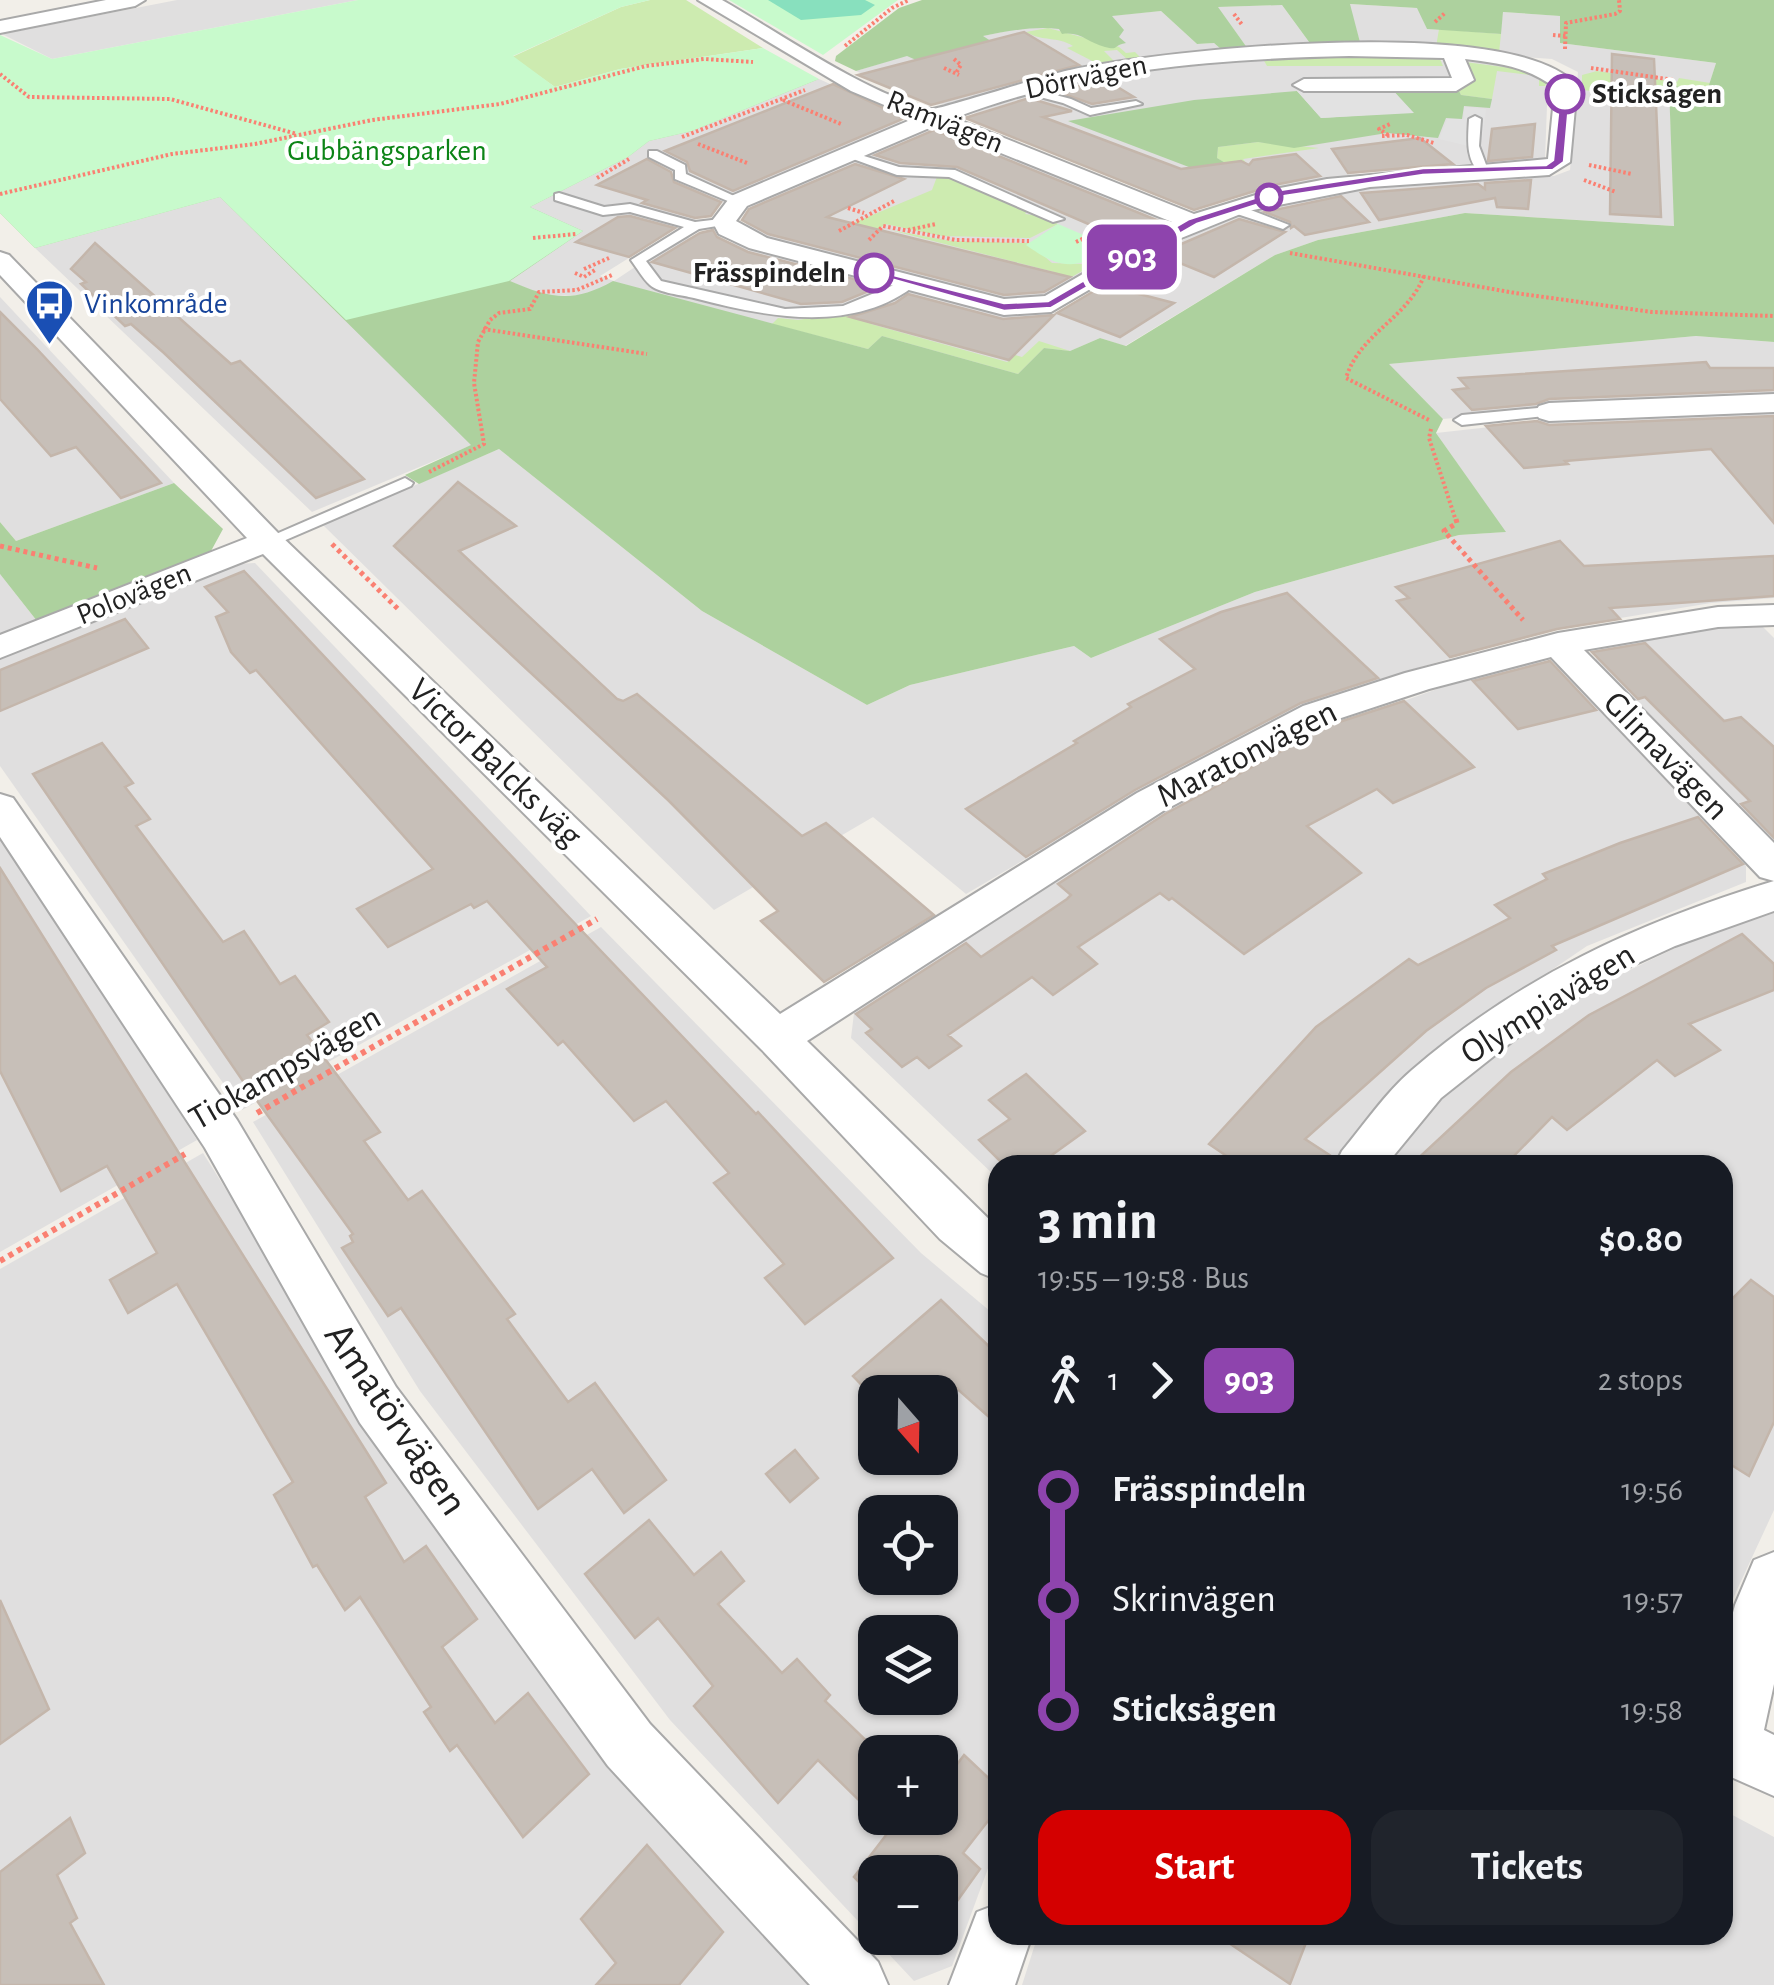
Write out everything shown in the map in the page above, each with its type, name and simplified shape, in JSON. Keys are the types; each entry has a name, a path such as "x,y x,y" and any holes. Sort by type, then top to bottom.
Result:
{"street":[{"path":"0,27 135,0"},
{"name":"Ramvägen","path":"708,0 858,86 1193,222"},
{"name":"Dörrvägen","path":"731,211 850,153 934,118 1015,91 1123,62 1266,52 1453,54 1506,59 1556,74 1566,86 1558,162 1549,168 1482,170"},
{"path":"1304,84 1456,85 1464,80 1453,54"},
{"path":"731,211 741,236 1004,307 1051,304 1193,222 1234,208 1339,182 1482,170"},
{"name":"Victor Balcks väg","path":"0,260 268,542 777,1038 957,1224 988,1250"},
{"path":"1548,412 1774,403"},
{"name":"Polovägen","path":"0,647 268,542"},
{"name":"Maratonvägen","path":"777,1038 1150,802 1316,714 1417,681 1558,644 1718,617 1774,614"},
{"name":"Glimavägen","path":"1558,644 1774,868"},
{"name":"Amatörvägen","path":"0,807 221,1134 378,1405 629,1745 855,1985"},
{"name":"Olympiavägen","path":"1366,1155 1426,1085 1508,1022 1597,964 1660,936 1774,896"},
{"path":"1742,1751 1763,1605 1774,1580"},
{"path":"982,1985 996,1945"}],"lane":[{"path":"1015,91 1090,112 1136,104"},
{"path":"1015,91 1048,109"},
{"path":"1475,119 1473,146 1482,170"},
{"path":"850,153 897,171 951,173 1058,219"},
{"path":"653,154 681,168 679,176 731,211"},
{"path":"559,197 603,211 630,208 695,226"},
{"path":"1234,208 1283,225"},
{"path":"731,211 695,226 638,260 656,284 795,317 842,312 882,300 911,283"},
{"path":"1462,420 1548,412"},
{"path":"268,542 405,483"}],"path":[{"path":"0,194 119,163 372,120 500,104 646,66 704,59 799,65 827,58 900,1 908,0"},
{"path":"1553,34 1566,33 1566,22 1620,11 1618,0"},
{"path":"954,59 961,65 956,74"},
{"path":"1585,68 1674,80"},
{"path":"0,74 29,97 170,100 298,135"},
{"path":"772,104 781,100 843,129"},
{"path":"1388,135 1380,129 1390,124"},
{"path":"684,136 790,179"},
{"path":"806,255 865,213 926,186 924,170"},
{"path":"1574,178 1616,192"},
{"path":"848,208 865,213"},
{"path":"906,231 936,224"},
{"path":"840,264 883,226 956,240 1042,242"},
{"path":"1067,246 1102,230"},
{"path":"1289,252 1652,312 1774,316"},
{"path":"575,274 584,277 618,256"},
{"path":"1424,276 1412,302 1359,344 1351,356 1346,378 1432,422 1429,438 1456,522 1444,531 1529,628 1558,644"},
{"path":"405,483 484,444 486,434 476,404 474,374 482,328 501,312 530,309 539,292 578,290 600,282"},
{"path":"482,328 647,354"},
{"path":"0,546 162,583"},
{"name":"Tiokampsvägen","path":"0,1262 596,920"}],"shaded area":[{"path":"177,0 358,0 52,59 2,34"},
{"path":"1349,4 1418,8 1427,29 1500,34 1503,12 1561,16 1560,43 1716,63 1708,89 1669,86 1675,226 1465,213 1318,240 1275,255 1125,346 1100,338 1018,374 868,349 772,324 589,295 545,296 509,281 582,231 528,208 628,157 649,141 692,131 819,79 903,117 900,123 731,196 708,214 682,225 600,276 614,281 677,239 706,236 1002,313 1053,314 1204,228 1258,208 1371,184 1554,176 1570,170 1578,72 1552,59 1361,46"},
{"path":"1282,5 1312,46 1248,49 1217,7"},
{"path":"1161,11 1197,44 1214,43 1222,50 1036,79 947,104 929,105 856,71 943,44 1062,20"},
{"path":"1338,55 1508,64 1548,79 1545,159 1360,173 1274,188 1195,208 1184,207 966,118 989,105 1090,77 1199,62"},
{"path":"1388,85 1414,113 1321,118 1297,91"},
{"path":"1464,107 1486,109 1481,149 1439,139 1447,119 1464,119"},
{"path":"930,130 943,131 1163,219 1165,224 1052,293 1012,300 757,234 746,224 746,212 756,202"},
{"path":"220,197 472,445 312,512 35,248"},
{"path":"0,297 174,483 16,541 0,522"},
{"path":"1696,336 1774,342 1774,396 1642,401 1443,419 1388,364"},
{"path":"1774,409 1774,598 1711,603 1548,630 1407,671 1306,709 1182,767 966,894 873,817 714,910 323,525 499,449 702,611 867,705 910,685 1074,646 1091,658 1255,592 1459,535 1505,532 1436,433 1553,420"},
{"path":"255,563 591,916 242,1110 0,766 0,658 235,564"},
{"path":"0,574 37,621 0,636"},
{"path":"1759,623 1774,638 1774,842 1595,661 1602,646 1676,632"},
{"path":"1534,661 1560,667 1746,866 1746,882 1587,946 1509,999 1405,1079 1340,1155 988,1155 988,1169 851,1038 854,1013 1161,810 1290,742 1451,684"},
{"path":"0,833 197,1140 0,1252"},
{"path":"1774,910 1774,1510 1733,1598 1733,1155 1389,1155 1442,1093 1528,1029 1605,982 1696,938"},
{"path":"601,927 921,1253 988,1309 988,1868 958,1950 958,1855 858,1855 858,1921 670,1720 420,1391 253,1122"},
{"path":"203,1153 367,1414 817,1985 0,1985 0,1269"},
{"path":"1733,1815 1774,1837 1774,1985 1022,1985 1035,1945 1733,1945"},
{"path":"890,1955 956,1955 952,1966 914,1981"}],"green space":[{"name":"Gubbängsparken","path":"358,0 650,0 621,7 513,56 555,87 620,69 763,48 819,79 692,131 649,141 628,157 530,207 583,231 509,281 346,320 220,197 35,248 0,213 0,35 52,59"},
{"path":"650,0 686,0 763,48 620,69 555,87 512,57 621,7"},
{"path":"729,0 898,0 823,55"},
{"path":"768,0 865,0 875,5 861,15 801,20"},
{"path":"922,0 1774,0 1774,342 1696,336 1389,364 1443,419 1436,433 1506,532 1459,535 1255,592 1091,658 1074,646 910,685 867,705 702,611 499,449 419,484 405,475 471,445 220,197 35,248 0,213 819,79 692,131 649,141 628,157 530,207 583,231 510,281 562,296 586,293 613,281 868,349 882,336 1018,374 1044,348 1070,351 1100,338 1126,346 1275,255 1318,240 1465,213 1674,226 1669,86 1708,88 1716,63 1560,43 1560,16 1503,12 1501,34 1427,29 1417,8 1350,4 1361,46 1312,46 1282,5 1218,7 1248,49 1222,50 1214,43 1197,44 1161,11 1112,16 1124,30 1119,37 1126,43 1112,48 1074,34 1062,34 1059,29 1040,28 983,36 1005,50 932,67 907,56 856,71 835,61 836,56 899,8"},
{"path":"1048,28 1119,47 1126,53 1135,52 1141,58 1128,60 1117,50 1104,51 1114,61 1098,64 1067,48 1073,46 1067,43 1026,32"},
{"path":"1439,29 1501,34 1499,53 1436,47"},
{"path":"1263,59 1440,59 1443,66 1267,66"},
{"path":"1465,62 1534,71 1547,82 1539,86 1539,76 1497,71 1492,99 1461,95 1457,87"},
{"path":"1597,71 1710,83 1708,89 1670,86 1670,91 1611,84 1609,93 1582,90 1582,75"},
{"path":"1388,85 1457,87 1461,95 1492,99 1490,108 1464,106 1462,119 1446,118 1438,138 1387,133 1294,148 1258,142 1218,147 1217,158 1261,184 1244,188 1068,121 1194,100 1297,91 1321,118 1412,112"},
{"path":"1258,142 1319,148 1243,159 1247,164 1232,167 1217,158 1218,147"},
{"path":"938,174 1028,210 1025,214 1042,216 1058,224 1030,238 942,236 885,224 863,243 851,224 932,190"},
{"path":"1058,224 1114,248 1069,264 1050,259 1026,245"},
{"path":"890,230 951,241 1029,243 1052,263 1084,264 1114,248 1118,251 1068,279 1053,277 1054,272"},
{"path":"882,306 871,324 1007,362 1015,355 1022,357 1039,341 1070,351 1044,348 1018,374 882,336 868,349 772,324 778,318 798,320"},
{"path":"174,483 223,529 211,551 37,621 0,574 0,522 16,541"}],"building":[{"path":"1024,32 1079,65 931,105 858,75"},
{"path":"1612,54 1654,59 1661,217 1610,214"},
{"path":"1106,80 1134,97 1092,104 1055,91"},
{"path":"833,84 905,118 733,191 690,171 687,162 665,151"},
{"path":"1029,98 1072,111 1043,117 1181,169 1241,161 1249,165 1253,160 1296,154 1320,176 1274,185 1194,210 965,118"},
{"path":"1535,124 1532,157 1488,161 1492,129"},
{"path":"934,130 1164,223 1130,242 957,167 900,163 875,155"},
{"path":"1420,138 1453,164 1348,173 1332,149"},
{"path":"647,159 671,172 674,182 721,202 711,216 695,218 597,185"},
{"path":"855,164 904,179 827,217 1070,277 1044,292 1004,295 768,234 742,220 749,209"},
{"path":"1531,180 1528,209 1497,207 1495,198 1379,220 1361,193 1478,184 1485,189 1485,183"},
{"path":"1341,196 1369,222 1305,235 1294,226 1291,228 1290,222 1265,212"},
{"path":"630,216 675,228 629,257 576,242 618,217"},
{"path":"1239,219 1285,232 1214,277 1158,254"},
{"path":"713,230 717,237 748,252 881,286 842,302 801,304 652,262 700,233"},
{"path":"95,243 231,364 240,361 364,479 316,498 164,353 131,324 125,326 81,284 86,282 71,269"},
{"path":"1104,285 1174,303 1120,337 1057,313"},
{"path":"908,294 1003,319 1054,315 1009,360 850,317 895,303"},
{"path":"0,312 161,483 121,498 76,447 51,456 0,399"},
{"path":"1706,362 1710,368 1774,368 1774,390 1549,399 1536,404 1472,410 1453,390 1468,388 1459,378"},
{"path":"1774,416 1774,523 1711,449 1524,468 1486,426 1537,421 1549,425"},
{"path":"458,482 516,526 459,551 617,699 623,701 637,694 802,836 826,823 934,915 824,982 761,921 778,911 668,800 394,546"},
{"path":"1560,541 1584,566 1774,556 1774,596 1610,608 1620,619 1557,629 1450,657 1397,601 1409,598 1396,587"},
{"path":"244,571 893,1258 805,1324 765,1278 784,1264 714,1183 729,1173 666,1101 634,1121 563,1041 558,1045 507,989 547,967 487,901 474,908 471,904 388,947 357,909 433,869 256,670 250,673 231,652 216,617 228,612 205,587"},
{"path":"1287,593 1378,678 1301,703 1135,790 1026,857 966,809 1077,743 1074,741 1131,707 1128,704 1195,669 1160,639 1221,612"},
{"path":"125,619 148,648 0,711 0,670"},
{"path":"1645,643 1724,721 1741,717 1774,747 1774,838 1741,804 1750,801 1645,697 1638,699 1592,652"},
{"path":"1550,661 1596,710 1518,729 1473,681"},
{"path":"1404,701 1474,767 1393,803 1377,789 1307,826 1361,873 1244,954 1172,898 1160,893 1078,947 1097,964 1053,995 1032,977 948,1035 961,1046 929,1068 917,1057 902,1067 866,1033 872,1029 856,1014 966,943 981,957 1067,899 1071,895 1058,884 1165,814 1330,725"},
{"path":"102,743 133,783 125,787 150,819 136,826 223,942 244,931 280,984 295,976 329,1022 307,1035 380,1132 364,1141 408,1200 422,1191 515,1314 507,1319 568,1402 595,1383 666,1480 624,1513 592,1469 538,1509 401,1308 388,1316 342,1248 353,1242 353,1234 247,1087 33,774"},
{"path":"1698,817 1743,864 1552,946 1556,950 1486,988 1426,1031 1305,1139 1329,1155 1225,1155 1209,1144 1316,1027 1409,959 1418,965 1510,918 1495,905 1547,879 1543,874"},
{"path":"0,868 386,1483 365,1497 404,1562 426,1546 477,1619 442,1647 495,1723 528,1693 589,1774 523,1837 457,1745 450,1751 424,1712 431,1707 360,1597 345,1610 317,1565 313,1567 274,1495 293,1482 177,1284 128,1313 110,1280 157,1253 107,1166 61,1191 0,1071"},
{"path":"1742,934 1774,964 1774,990 1689,1024 1720,1050 1675,1076 1657,1060 1567,1130 1552,1117 1515,1155 1422,1155 1511,1072 1589,1015"},
{"path":"1026,1074 1085,1131 1052,1155 994,1155 979,1140 1010,1119 989,1100"},
{"path":"1751,1280 1774,1297 1774,1422 1749,1476 1733,1466 1733,1298"},
{"path":"941,1300 988,1345 988,1416 958,1389 958,1375 858,1375 858,1381 853,1376"},
{"path":"795,1450 818,1478 790,1502 766,1474"},
{"path":"649,1520 694,1575 721,1552 744,1581 718,1604 782,1673 797,1659 830,1695 825,1701 860,1735 858,1799 818,1760 778,1803 694,1706 713,1686 658,1618 635,1638 585,1574"},
{"path":"0,1600 49,1709 0,1744"},
{"path":"964,1755 988,1778 988,1821 963,1853 980,1869 958,1900 958,1855 871,1855 886,1835 958,1835 958,1763"},
{"path":"70,1818 85,1853 57,1875 77,1918 70,1923 104,1985 0,1985 0,1872"},
{"path":"647,1845 723,1932 679,1985 596,1985 616,1963 581,1919"},
{"path":"1232,1945 1305,1945 1290,1984"}],"bus line":[{"name":"903","path":"874,273 1004,307 1051,304 1193,222 1284,193 1423,172 1549,168 1558,162 1565,94"}],"place":[{"name":"Sticksågen","path":"1565,94"},
{"name":"Frässpindeln","path":"874,273"},
{"name":"Vinkområde","path":"49,346"}]}
